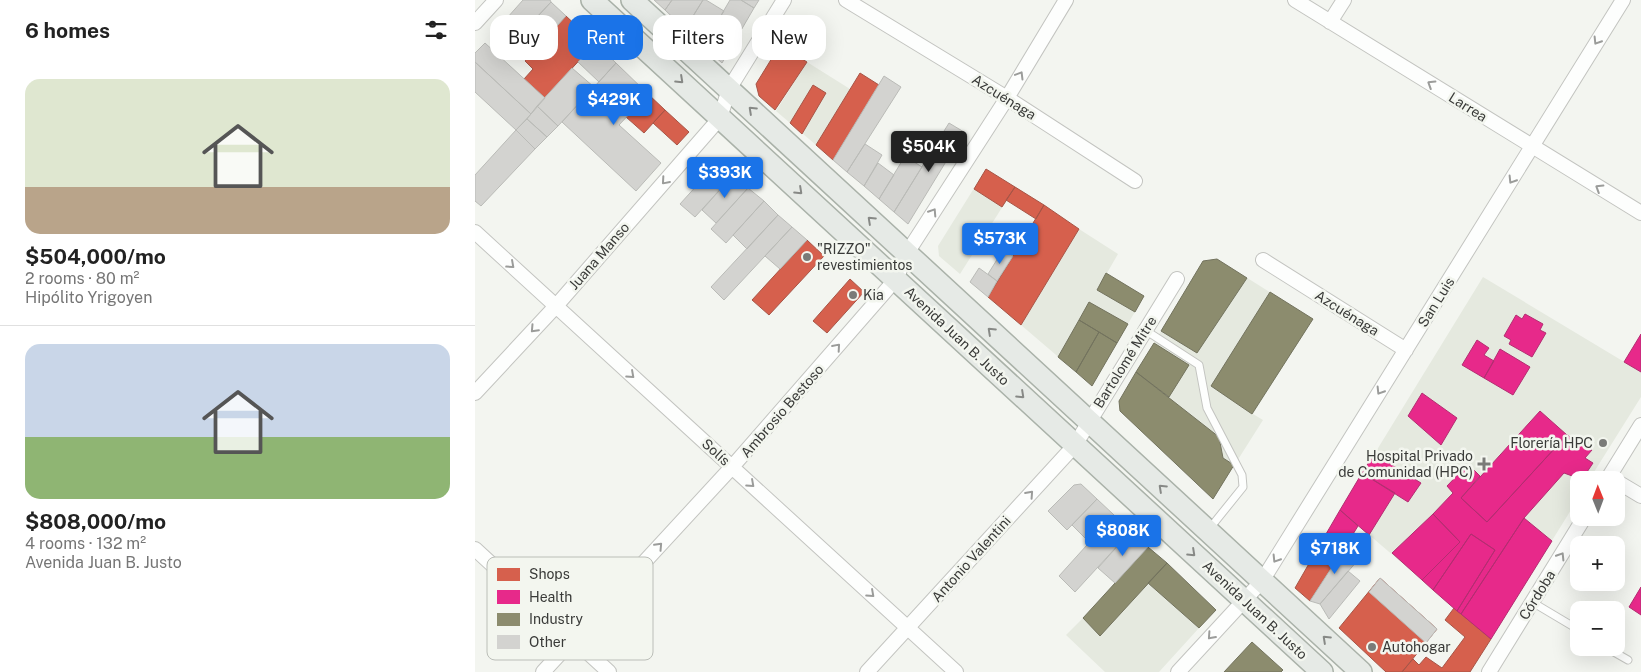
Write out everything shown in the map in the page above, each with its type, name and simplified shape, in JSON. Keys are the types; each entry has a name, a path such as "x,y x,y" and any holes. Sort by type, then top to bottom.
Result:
{"main road":[{"name":"Avenida Juan B. Justo","path":"593,0 1322,672"},
{"name":"Avenida Juan B. Justo","path":"632,0 1361,672"}],"street":[{"path":"475,23 495,0"},
{"path":"720,118 729,89 784,0"},
{"name":"Azcuénaga","path":"846,0 1007,98 1135,181"},
{"name":"Ambrosio Bestoso","path":"649,557 732,467 895,279 907,254 1007,98 1066,0"},
{"name":"Larrea","path":"1295,0 1641,213"},
{"path":"1330,22 1344,0"},
{"name":"San Luis","path":"1178,672 1262,581 1623,0"},
{"name":"Juana Manso","path":"475,393 555,306 720,118"},
{"name":"Solís","path":"475,232 956,672"},
{"name":"Azcuénaga","path":"1263,260 1406,350"},
{"name":"Bartolomé Mitre","path":"1075,445 1177,279"},
{"path":"1617,471 1641,426"},
{"name":"Antonio Valentini","path":"867,672 1075,445"},
{"path":"1625,487 1641,496"},
{"name":"Córdoba","path":"1489,672 1579,526"},
{"path":"475,549 487,560"},
{"name":"Ambrosio Bestoso","path":"543,672 554,660"},
{"path":"596,660 609,672"}],"lane":[{"path":"1145,330 1199,365 1207,408 1242,475 1243,488 1208,530"},
{"path":"1532,602 1570,625"},
{"path":"1621,656 1628,660"}],"shaded area":[{"path":"807,62 850,89 816,145 776,111"},
{"path":"986,169 1015,187 960,274 939,256 938,246"},
{"path":"1079,229 1118,254 1107,273 1144,296 1117,343 1076,372 1021,325"},
{"path":"1217,259 1313,319 1253,414 1263,420 1213,499 1120,411 1119,401 1203,261"},
{"name":"Hospital Privado de Comunidad (HPC)","path":"1483,277 1641,372 1641,397 1595,471 1570,471 1570,512 1491,639 1340,510"},
{"path":"1148,583 1199,628 1159,672 1105,672 1066,635 1083,618 1100,635"}],"building: Shops":[{"path":"566,16 568,18 568,60 580,60 545,98 524,79 533,69 525,61 558,60 558,25"},
{"path":"771,60 804,60 807,62 775,110 759,96 756,84"},
{"path":"860,73 879,85 833,160 816,145"},
{"path":"813,85 826,93 802,134 790,123"},
{"path":"648,94 665,110 644,133 626,117"},
{"path":"665,110 689,132 677,145 653,123"},
{"path":"986,169 1015,187 1002,207 974,189"},
{"path":"1015,187 1044,205 1036,219 1006,200"},
{"path":"1044,205 1079,229 1021,325 988,297"},
{"path":"807,240 824,256 769,315 752,300"},
{"path":"850,279 864,292 827,333 813,321"},
{"path":"1326,534 1345,547 1310,601 1295,588"},
{"path":"1380,578 1437,629 1402,672 1386,672 1339,628"},
{"path":"1454,608 1491,639 1470,672 1402,672 1413,659 1419,665 1426,657 1442,668 1465,637 1445,620"}],"building: Health":[{"path":"1525,314 1543,324 1540,330 1546,333 1532,357 1509,344 1511,340 1504,336 1516,315 1522,319"},
{"path":"1641,334 1641,372 1624,362"},
{"path":"1477,340 1489,348 1484,355 1494,361 1484,378 1462,365"},
{"path":"1500,349 1530,367 1513,395 1484,378"},
{"path":"1422,393 1457,418 1441,445 1408,416"},
{"path":"1540,411 1567,435 1487,522 1461,498"},
{"path":"1567,435 1592,450 1585,458 1593,463 1588,471 1570,471 1570,475 1564,473 1524,518 1461,614 1457,611 1495,550 1471,534 1433,590 1422,580 1460,542 1433,514 1453,493 1447,486 1468,464 1480,476 1461,498 1487,522"},
{"path":"1374,454 1421,483 1408,502 1362,473"},
{"path":"1362,473 1395,493 1369,535 1340,510"},
{"path":"1340,510 1358,526 1345,547 1326,534"},
{"path":"1433,514 1460,542 1422,580 1392,553"},
{"path":"1524,518 1552,541 1491,639 1461,614"},
{"path":"1471,534 1495,550 1457,611 1433,590"},
{"path":"1641,587 1641,615 1629,607"}],"building: Industry":[{"path":"1217,259 1247,278 1197,353 1161,331 1203,261"},
{"path":"1106,273 1144,296 1135,312 1097,290"},
{"path":"1270,292 1313,319 1252,414 1211,386"},
{"path":"1089,302 1128,324 1117,343 1079,320"},
{"path":"1079,320 1099,332 1076,372 1058,357"},
{"path":"1099,332 1117,343 1092,386 1076,372"},
{"path":"1154,343 1189,365 1169,397 1136,372"},
{"path":"1136,372 1219,437 1223,458 1234,465 1213,499 1120,411 1119,401"},
{"path":"1148,547 1167,563 1100,636 1083,618"},
{"path":"1167,563 1216,610 1199,628 1148,583"},
{"path":"1252,642 1283,670 1281,672 1224,672"}],"building: Other":[{"path":"523,0 550,0 551,2 539,15 510,15"},
{"path":"654,0 672,0 665,10"},
{"path":"672,0 703,0 694,15 670,15 665,10"},
{"path":"703,0 724,11 722,15 694,15"},
{"path":"730,0 741,0 754,8 742,29 742,15 721,15"},
{"path":"741,0 759,0 754,8"},
{"path":"551,2 566,16 558,25 558,15 539,15"},
{"path":"485,43 490,48 490,60 504,60 545,98 531,114 475,62 475,53"},
{"path":"580,60 613,60 616,63 599,82 578,62"},
{"path":"475,62 531,114 516,130 475,92"},
{"path":"616,63 648,94 619,125 661,163 636,191 562,122"},
{"path":"572,68 594,87 558,126 537,106"},
{"path":"884,76 901,87 847,172 833,160"},
{"path":"537,106 558,126 547,137 527,119"},
{"path":"527,119 547,137 535,149 516,130"},
{"path":"949,123 964,132 908,224 894,212"},
{"path":"516,130 535,149 481,206 475,201 475,175"},
{"path":"865,144 882,155 864,186 847,172"},
{"path":"905,156 922,167 894,212 879,199"},
{"path":"719,161 734,174 695,217 680,204"},
{"path":"878,163 894,175 879,199 864,186"},
{"path":"734,174 748,188 716,223 702,210"},
{"path":"748,188 764,201 726,243 711,229"},
{"path":"764,201 778,215 747,249 733,235"},
{"path":"778,215 792,227 724,300 711,287"},
{"path":"792,227 807,240 780,269 765,256"},
{"path":"1003,250 1013,256 997,281 988,274"},
{"path":"979,268 997,281 988,297 970,282"},
{"path":"1081,484 1097,499 1067,530 1048,511 1074,485"},
{"path":"1097,499 1114,515 1089,542 1072,525"},
{"path":"1114,515 1131,531 1075,592 1059,576"},
{"path":"1131,531 1148,547 1115,583 1098,568"},
{"path":"1345,547 1358,560 1320,604 1310,601"},
{"path":"1348,571 1360,581 1329,619 1320,604"},
{"path":"1380,578 1437,629 1426,643 1369,592"}],"place":[{"name":"\"RIZZO\" revestimientos","path":"807,257"},
{"name":"Kia","path":"853,295"},
{"name":"Florería HPC","path":"1603,443"},
{"name":"Hospital Privado de Comunidad (HPC)","path":"1484,464"},
{"name":"Autohogar","path":"1372,647"}]}
